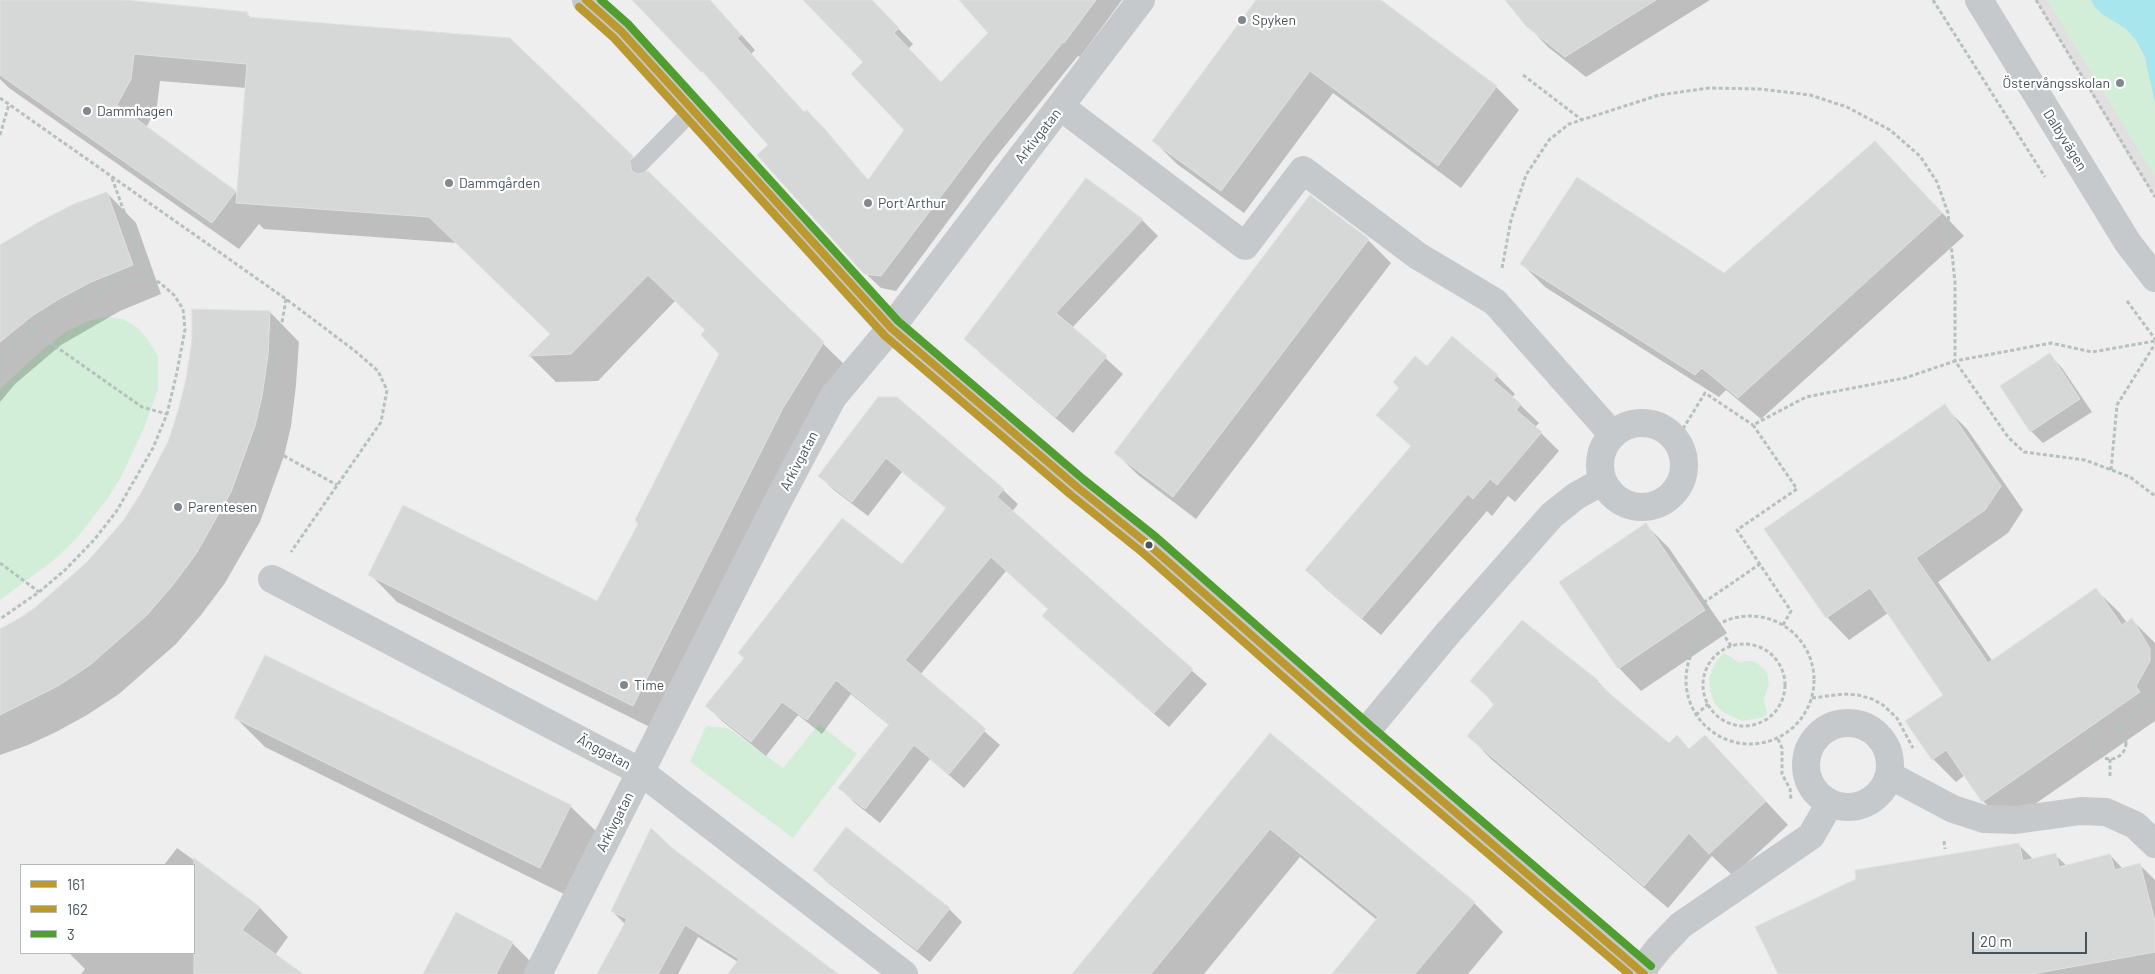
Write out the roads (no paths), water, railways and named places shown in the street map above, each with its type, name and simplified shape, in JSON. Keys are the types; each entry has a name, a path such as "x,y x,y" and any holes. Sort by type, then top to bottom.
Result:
{"street":[{"path":"586,0 621,31 891,328 1077,487 1150,545 1364,734 1642,972 1659,948 1681,925 1811,836 1830,802"},
{"name":"Arkivgatan","path":"538,974 777,503 833,397 891,328 1141,0"},
{"name":"Dalbyvägen","path":"1979,0 2128,242 2155,278"},
{"path":"1061,107 1245,246 1303,170 1418,256 1495,302 1613,435"},
{"path":"1636,423 1651,425 1665,430 1676,440 1682,453 1684,467 1678,487 1672,494 1661,503 1647,508 1632,507 1619,501 1608,491 1603,481 1599,463 1603,449 1613,435 1623,428 1636,423"},
{"path":"1364,734 1447,634 1552,515 1576,496 1603,481"},
{"name":"Änggatan","path":"272,580 641,772 904,974"},
{"path":"1844,722 1859,724 1872,730 1883,741 1889,754 1889,776 1878,795 1866,803 1851,807 1836,806 1823,799 1813,789 1807,776 1806,760 1809,747 1818,734 1830,726 1844,722"},
{"path":"1889,776 1953,809 1984,819 2016,820 2081,811 2106,812 2126,819 2155,844"}],"lane":[{"path":"640,164 693,110"}],"water":[{"path":"2091,0 2155,0 2155,104 2145,57 2136,40 2125,28 2102,14"}],"place":[{"name":"Spyken","path":"1242,20"},
{"name":"Östervångsskolan","path":"2120,83"},
{"name":"Dammhagen","path":"87,111"},
{"name":"Dammgården","path":"449,183"},
{"name":"Port Arthur","path":"868,203"},
{"name":"Parentesen","path":"178,507"},
{"name":"Time","path":"624,685"}]}
